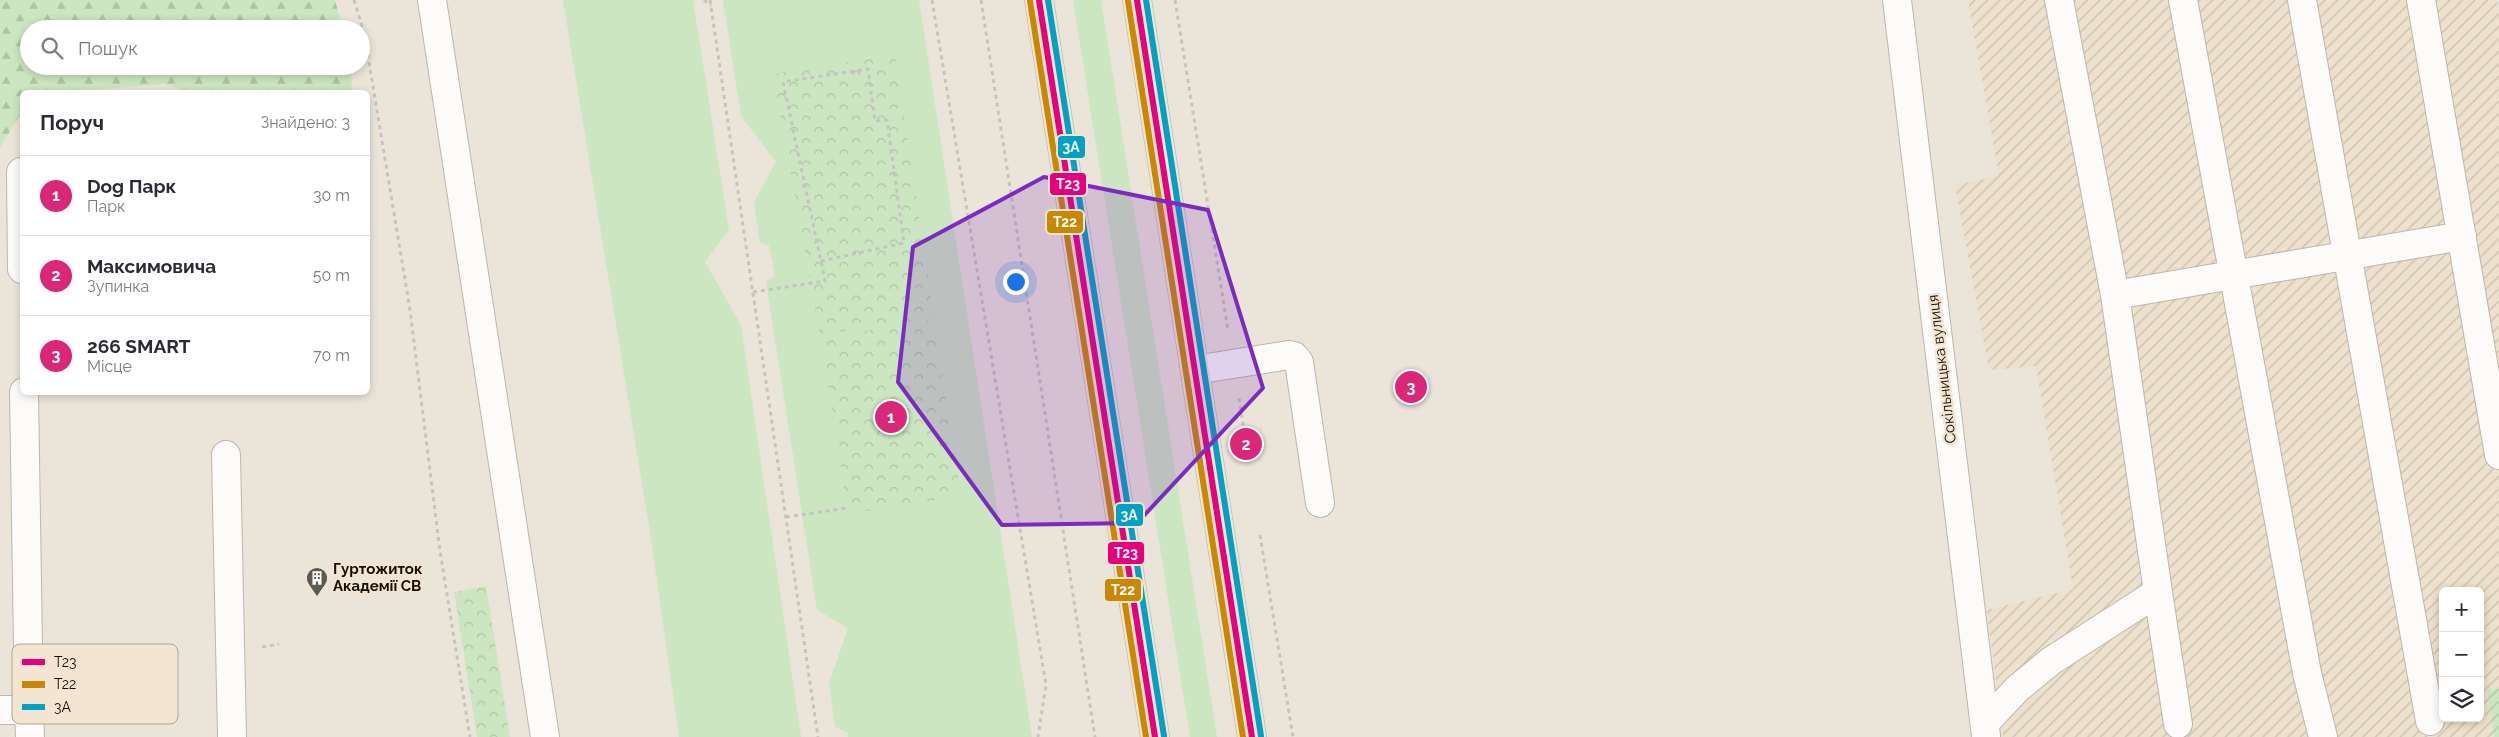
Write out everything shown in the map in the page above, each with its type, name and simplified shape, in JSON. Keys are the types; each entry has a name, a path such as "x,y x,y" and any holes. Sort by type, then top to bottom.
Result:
{"main road":[{"path":"1039,0 1155,737"},
{"path":"1136,0 1252,737"}],"street":[{"path":"432,0 545,737"},
{"name":"Сокільницька вулиця","path":"1897,0 1986,730"},
{"path":"2059,0 2115,296 2178,724"},
{"path":"2183,0 2307,673 2323,737"},
{"path":"2302,0 2430,720"},
{"path":"2421,0 2499,455"},
{"path":"2115,296 2462,236"},
{"path":"1195,370 1289,355 1294,356 1299,362 1320,504"},
{"path":"24,395 28,644"},
{"path":"226,455 232,737"},
{"path":"1986,730 2017,689 2051,662 2158,592"},
{"path":"30,724 30,737"}],"path":[{"path":"354,0 360,20"},
{"path":"704,0 711,7"},
{"path":"710,0 818,737"},
{"path":"932,0 1046,685 1038,737"},
{"path":"980,0 1095,737"},
{"path":"1175,0 1246,444"},
{"path":"370,68 410,310 440,551 470,737"},
{"path":"753,292 825,281 783,82 868,69 875,121 887,120 904,243 821,261"},
{"path":"786,516 847,508"},
{"path":"1260,535 1293,737"},
{"path":"1034,737 1040,732"}],"highlighted area":[{"path":"1044,177 1208,210 1263,388 1137,523 1002,525 898,382 913,247"}],"shaded area":[{"path":"1968,0 2497,0 2499,12 2499,688 2487,690 2494,737 2003,737 1987,610 2073,589 2036,366 1989,370 1955,185 1999,176"}],"green space":[{"path":"0,0 335,0 341,20 20,20 20,75 351,75 352,90 182,90 166,84 91,90 20,90 20,115 0,147"},
{"path":"563,0 693,0 729,230 705,262 741,325 801,737 679,737 652,545"},
{"path":"723,0 919,0 1032,737 848,737 848,733 835,727 829,684 848,628 817,610 766,282 775,275 769,246 760,242 754,202 776,162 741,116"},
{"path":"1073,0 1101,0 1217,737 1190,737"},
{"path":"895,55 934,318 820,335 773,74"},
{"path":"934,320 961,496 848,514 821,338"},
{"path":"486,586 510,737 477,737 454,592"},
{"path":"2499,688 2499,737 2494,737 2487,690"}],"transit line":[{"name":"Т23","path":"1039,0 1155,737"},
{"name":"3А","path":"1048,0 1164,736"},
{"name":"Т23","path":"1137,0 1252,737"},
{"name":"3А","path":"1146,0 1261,736"},
{"name":"Т22","path":"1030,1 1146,737"},
{"name":"Т22","path":"1128,1 1243,737"}],"place":[{"name":"266 SMART","path":"1411,387"},
{"name":"Dog Парк","path":"891,417"},
{"name":"Максимовича","path":"1246,444"},
{"name":"Гуртожиток Академії СВ","path":"317,597"}]}
